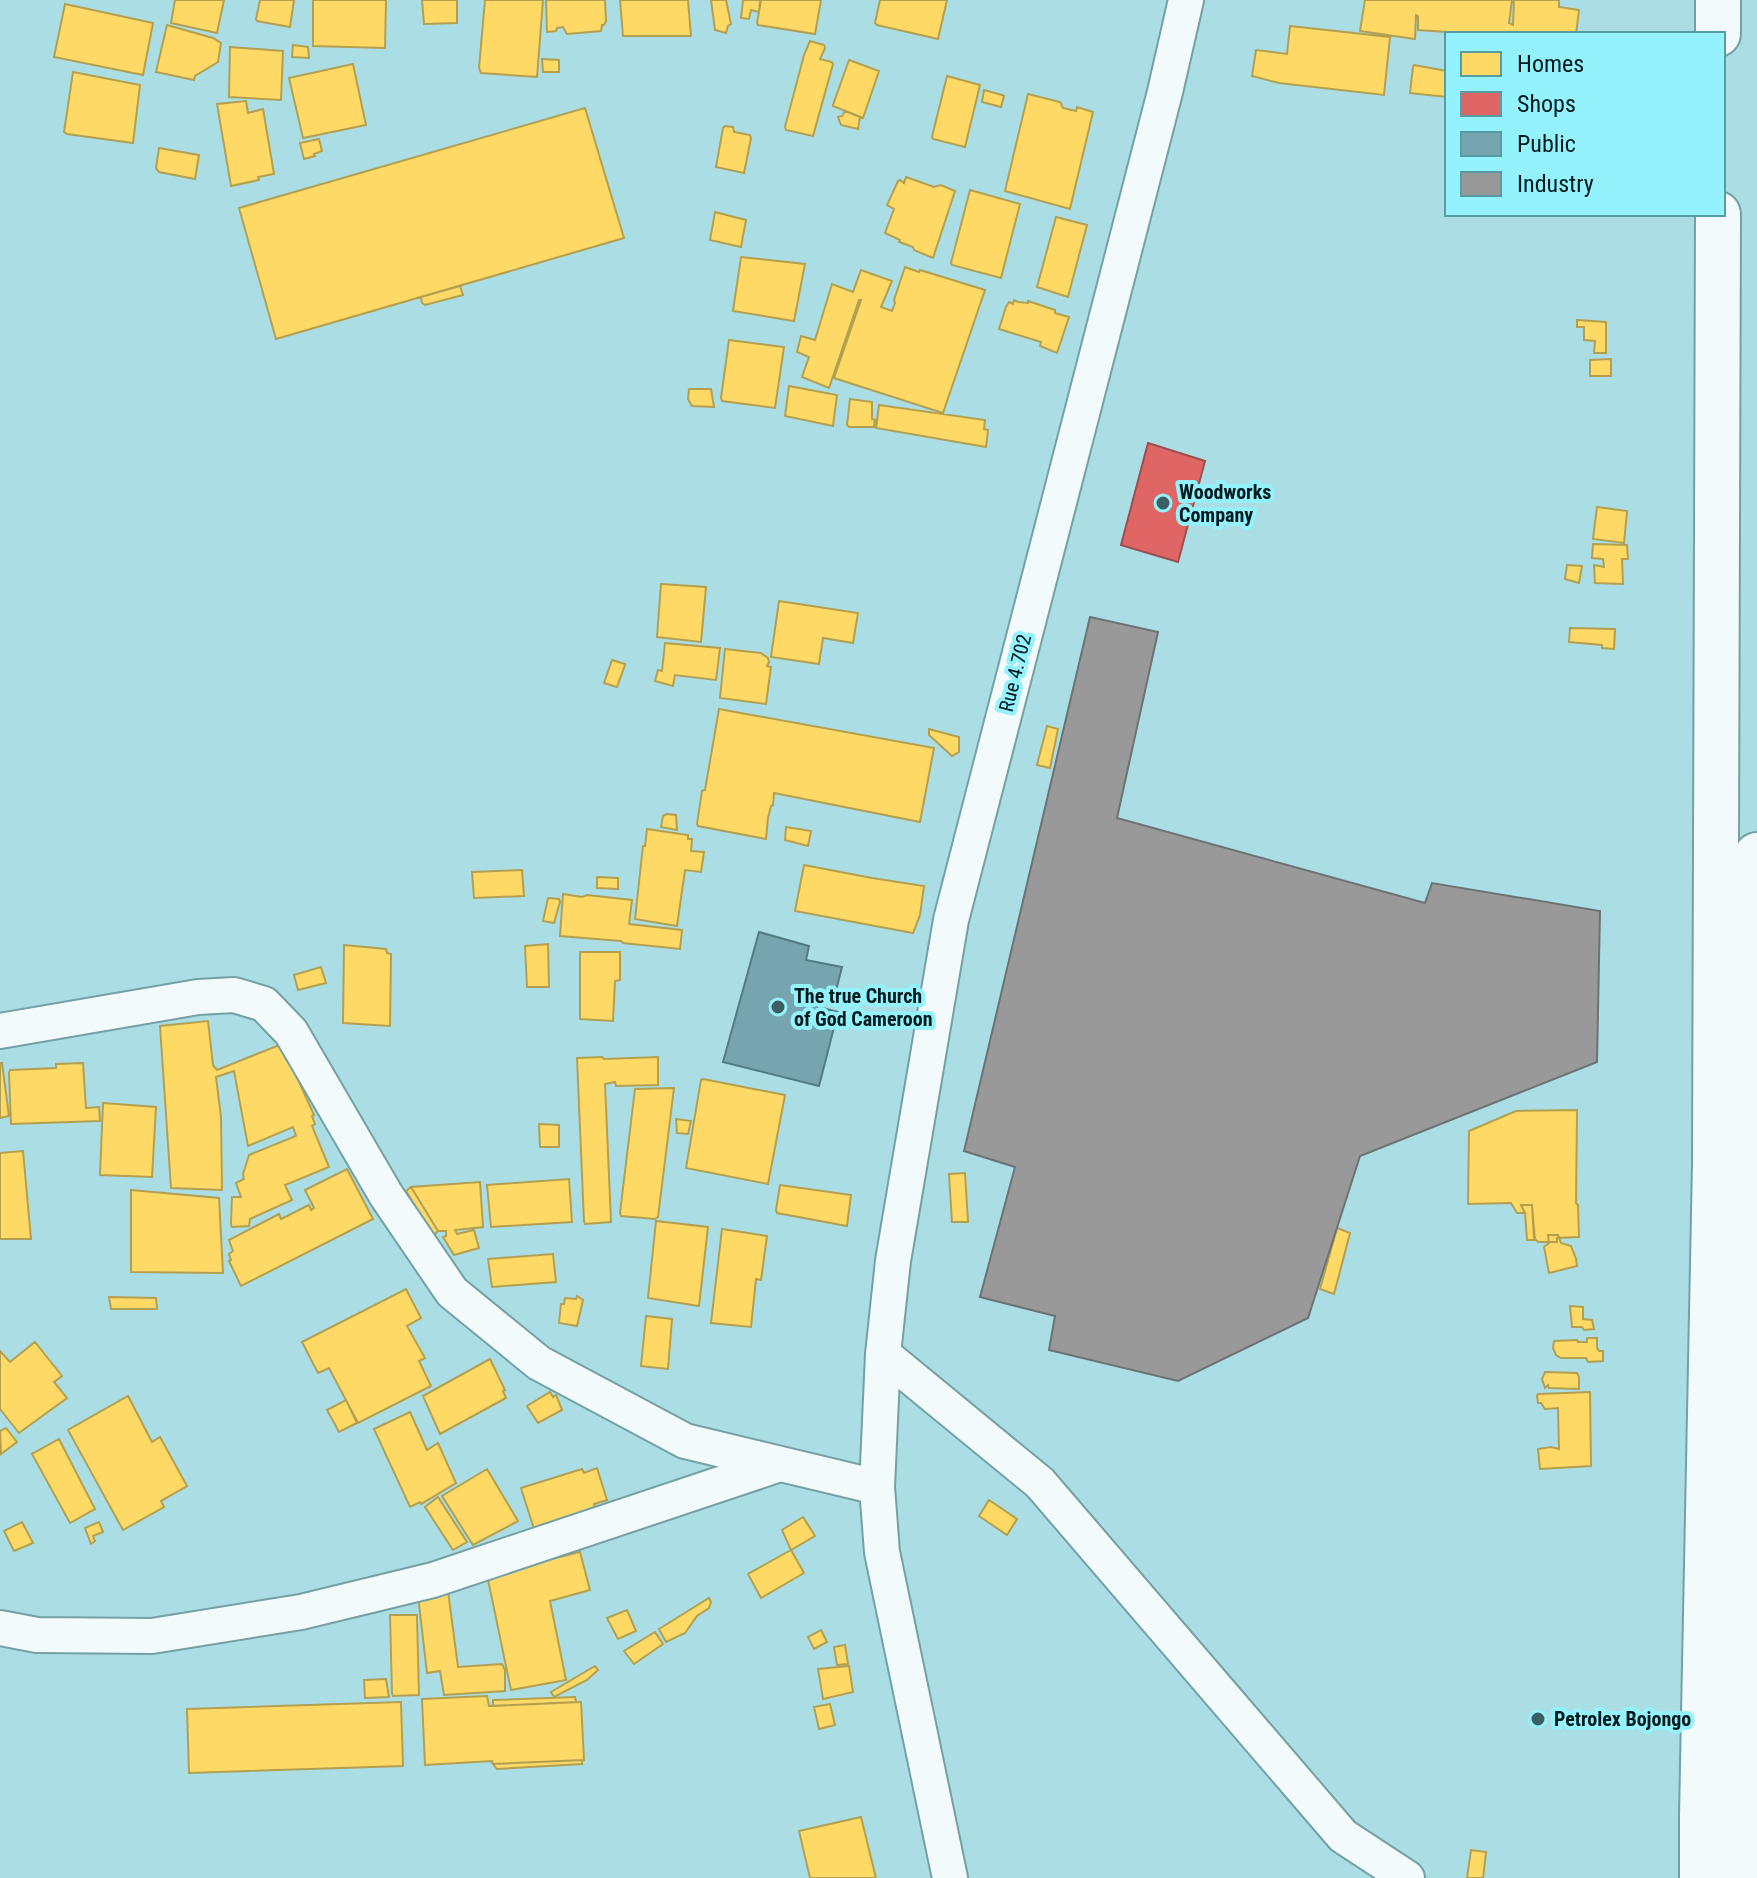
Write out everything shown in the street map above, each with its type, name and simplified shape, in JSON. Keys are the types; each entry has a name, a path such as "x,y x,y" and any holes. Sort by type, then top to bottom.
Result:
{"highway":[{"path":"1718,0 1718,32"},
{"path":"1702,1878 1715,1147 1738,309 1718,216"},
{"path":"1739,1878 1742,1844 1757,855"}],"street":[{"name":"Rue 4.702","path":"950,1878 882,1552 877,1487 883,1354 893,1261 951,920 1186,0"},
{"path":"0,1031 198,997 234,995 264,1004 291,1032 386,1195 452,1292 539,1363 685,1441 877,1487"},
{"path":"883,1354 1040,1483 1343,1836 1407,1878"},
{"path":"0,1628 37,1635 152,1636 301,1612 433,1580 780,1464"}],"building: Homes":[{"path":"175,0 224,0 217,33 171,23"},
{"path":"260,0 294,0 290,27 257,21"},
{"path":"313,0 386,0 385,48 313,46"},
{"path":"422,0 457,0 457,23 424,24"},
{"path":"485,0 543,0 537,77 481,73"},
{"path":"546,0 605,0 606,21 601,31 567,34 563,27 547,32"},
{"path":"620,0 688,0 691,36 623,36"},
{"path":"711,0 726,0 731,24 726,33 715,30"},
{"path":"745,0 760,0 759,12 751,10 749,19 741,18"},
{"path":"761,0 821,0 815,34 758,25"},
{"path":"880,0 947,0 938,39 877,25"},
{"path":"1365,0 1512,0 1509,23 1513,25 1514,0 1559,0 1559,7 1579,10 1576,32 1418,30 1416,15 1415,39 1360,31"},
{"path":"65,4 153,23 143,75 54,57"},
{"path":"167,25 221,43 218,62 195,76 194,80 156,72"},
{"path":"1290,26 1390,37 1384,95 1279,83 1252,76 1256,50 1287,54"},
{"path":"810,41 824,45 820,59 833,64 813,136 786,130 785,127"},
{"path":"293,45 308,47 309,58 292,57"},
{"path":"230,47 283,51 281,100 229,97"},
{"path":"542,59 559,60 559,72 543,72"},
{"path":"849,60 879,71 863,118 833,106"},
{"path":"353,64 366,125 303,138 289,78"},
{"path":"1413,67 1445,71 1445,97 1410,93"},
{"path":"73,72 140,85 133,143 64,132"},
{"path":"947,76 980,85 965,147 932,137"},
{"path":"984,90 1004,96 1001,107 982,102"},
{"path":"1028,94 1060,102 1063,108 1076,111 1077,107 1093,112 1070,209 1005,191"},
{"path":"246,101 248,113 263,109 274,174 231,186 217,104"},
{"path":"585,108 624,238 276,339 239,208"},
{"path":"845,111 860,117 858,129 841,125 838,117"},
{"path":"725,126 733,127 734,132 750,135 744,173 716,167"},
{"path":"319,139 322,151 304,159 300,143"},
{"path":"159,148 199,155 195,179 159,172 156,168"},
{"path":"906,177 955,191 933,258 885,233 894,209 887,205 898,181 904,183"},
{"path":"970,190 1020,204 1001,278 951,263"},
{"path":"715,212 746,220 741,247 710,240"},
{"path":"1056,217 1087,225 1068,297 1037,287"},
{"path":"741,257 805,264 794,321 733,311"},
{"path":"905,267 985,290 943,413 834,378 861,300 829,388 802,377 809,357 797,352 801,336 815,340 832,284 853,292 861,270 892,281 881,307 892,311"},
{"path":"460,286 463,295 425,305 422,303 421,297"},
{"path":"1014,300 1028,301 1069,317 1057,353 1040,346 1041,342 999,329 1006,307"},
{"path":"1577,320 1606,322 1606,353 1594,353 1595,341 1584,340 1584,327 1577,327"},
{"path":"729,340 784,347 775,408 722,401"},
{"path":"1611,359 1611,376 1590,376 1590,360"},
{"path":"789,386 837,395 833,426 785,416"},
{"path":"689,389 711,389 714,407 692,406 688,399"},
{"path":"850,399 872,402 874,427 847,425"},
{"path":"879,405 985,420 984,429 988,430 986,447 876,428"},
{"path":"1597,507 1627,511 1624,543 1593,539"},
{"path":"1593,544 1627,545 1628,559 1622,559 1623,584 1595,583 1594,565 1604,567 1603,559 1592,558"},
{"path":"1567,565 1582,566 1579,583 1565,579"},
{"path":"661,584 706,587 701,642 657,637"},
{"path":"779,601 858,613 853,643 823,638 819,664 771,657"},
{"path":"1570,628 1615,629 1614,649 1569,642"},
{"path":"665,643 720,648 716,680 675,675 673,686 655,681 658,670 662,671"},
{"path":"725,649 761,653 768,658 767,666 771,667 766,704 720,698"},
{"path":"612,660 625,664 617,687 604,683"},
{"path":"719,709 934,748 920,822 774,793 766,839 698,826"},
{"path":"1047,726 1058,729 1050,768 1037,765"},
{"path":"929,729 959,737 959,752 952,756 929,735"},
{"path":"676,815 677,830 661,827 663,816"},
{"path":"786,827 811,831 808,846 785,840"},
{"path":"647,829 688,835 688,839 692,839 691,851 704,852 701,872 685,870 677,926 635,919"},
{"path":"804,865 924,886 920,915 913,933 795,911"},
{"path":"522,870 524,896 474,898 472,872"},
{"path":"597,877 618,878 618,889 597,888"},
{"path":"563,894 632,900 629,924 682,930 680,949 560,936"},
{"path":"548,898 559,899 560,902 554,923 543,921"},
{"path":"548,944 549,987 527,987 525,946"},
{"path":"344,945 386,949 391,954 390,1026 343,1023"},
{"path":"580,952 620,952 620,980 615,981 613,1021 580,1019"},
{"path":"321,967 326,983 298,990 294,975"},
{"path":"208,1021 213,1065 217,1070 282,1044 314,1115 315,1124 312,1126 329,1167 285,1185 292,1200 250,1219 249,1226 232,1227 231,1224 232,1197 241,1197 236,1183 244,1179 249,1155 296,1136 293,1127 248,1146 234,1071 216,1077 221,1117 222,1190 171,1188 160,1026"},
{"path":"658,1057 658,1085 605,1084 611,1222 585,1224 577,1058"},
{"path":"0,1063 9,1116 0,1118"},
{"path":"83,1063 86,1108 99,1107 100,1121 11,1124 10,1070"},
{"path":"703,1079 785,1095 768,1184 686,1168"},
{"path":"674,1088 658,1217 621,1216 635,1089"},
{"path":"103,1103 156,1107 152,1177 100,1175"},
{"path":"1577,1110 1576,1203 1579,1237 1538,1242 1534,1238 1532,1205 1521,1205 1525,1213 1517,1213 1511,1203 1468,1204 1469,1131 1516,1111"},
{"path":"676,1119 691,1121 688,1134 677,1133"},
{"path":"539,1124 559,1125 559,1147 540,1147"},
{"path":"23,1151 31,1239 0,1239 0,1153"},
{"path":"347,1169 373,1219 241,1286 229,1261 229,1254 233,1251 229,1240 279,1214 281,1219 309,1205 311,1210 314,1208 305,1190"},
{"path":"965,1173 968,1222 952,1222 949,1174"},
{"path":"569,1179 572,1222 491,1227 487,1185"},
{"path":"480,1182 483,1227 455,1230 457,1234 474,1230 479,1248 454,1255 443,1237 446,1231 438,1231 411,1187"},
{"path":"780,1185 851,1195 847,1226 777,1213"},
{"path":"411,1187 438,1231 433,1236 406,1191"},
{"path":"131,1190 219,1198 223,1273 131,1272"},
{"path":"1521,1205 1532,1205 1535,1240 1527,1240 1525,1213"},
{"path":"656,1221 708,1227 699,1306 648,1298"},
{"path":"1337,1228 1350,1233 1334,1294 1320,1289"},
{"path":"722,1229 767,1236 761,1280 756,1279 751,1327 711,1323"},
{"path":"1548,1235 1558,1235 1561,1243 1571,1246 1577,1266 1549,1273 1544,1247 1549,1243"},
{"path":"553,1254 556,1282 492,1287 488,1259"},
{"path":"406,1289 421,1318 407,1326 425,1358 419,1361 431,1386 358,1423 329,1368 318,1373 302,1342"},
{"path":"577,1296 583,1300 577,1326 559,1323 561,1304 564,1304 565,1298 576,1299"},
{"path":"109,1297 156,1298 157,1309 111,1309"},
{"path":"1570,1306 1583,1307 1583,1319 1592,1320 1594,1329 1572,1327"},
{"path":"646,1316 672,1319 668,1369 641,1366"},
{"path":"1587,1338 1597,1338 1597,1348 1603,1351 1603,1361 1561,1358 1553,1348 1554,1341 1587,1342"},
{"path":"35,1342 62,1376 54,1382 67,1398 19,1433 0,1409 0,1351 10,1362"},
{"path":"490,1359 506,1398 440,1434 423,1396"},
{"path":"1545,1372 1577,1373 1579,1389 1549,1388 1548,1385 1545,1388 1542,1379"},
{"path":"550,1392 553,1397 556,1395 562,1410 538,1423 527,1406"},
{"path":"1590,1392 1591,1466 1540,1469 1538,1449 1559,1449 1558,1408 1545,1409 1538,1403 1538,1394"},
{"path":"128,1396 152,1442 160,1437 187,1486 161,1501 164,1507 123,1530 68,1430"},
{"path":"346,1400 357,1423 339,1432 327,1410"},
{"path":"410,1412 427,1450 438,1443 456,1483 421,1504 410,1507 374,1429"},
{"path":"6,1428 17,1442 1,1454 0,1431"},
{"path":"59,1439 95,1509 70,1523 32,1454"},
{"path":"597,1468 607,1500 594,1504 595,1510 534,1529 521,1488 582,1469 584,1473"},
{"path":"487,1469 518,1521 473,1545 442,1496"},
{"path":"438,1497 467,1542 453,1550 425,1507"},
{"path":"989,1500 1017,1519 1007,1535 979,1516"},
{"path":"803,1517 815,1536 791,1550 782,1530"},
{"path":"22,1522 33,1543 14,1551 4,1531"},
{"path":"99,1522 103,1532 93,1536 95,1541 91,1544 85,1528"},
{"path":"791,1550 804,1573 761,1598 748,1574"},
{"path":"580,1552 590,1590 550,1601 566,1680 511,1690 487,1575"},
{"path":"448,1591 458,1667 502,1664 505,1691 444,1695 440,1671 427,1673 418,1595"},
{"path":"709,1598 709,1608 697,1616 685,1633 666,1642 659,1629"},
{"path":"627,1610 636,1631 618,1639 607,1618"},
{"path":"390,1615 417,1615 419,1695 393,1696"},
{"path":"821,1630 827,1642 814,1649 808,1637"},
{"path":"655,1632 663,1644 634,1664 624,1651"},
{"path":"845,1645 848,1664 837,1665 834,1647"},
{"path":"595,1666 598,1670 587,1680 554,1697 551,1692"},
{"path":"849,1666 853,1692 823,1699 818,1669"},
{"path":"386,1679 389,1697 365,1698 364,1680"},
{"path":"487,1696 489,1706 581,1702 584,1760 425,1765 422,1699"},
{"path":"575,1697 576,1702 493,1706 493,1700"},
{"path":"401,1702 403,1766 189,1773 187,1709"},
{"path":"830,1704 835,1725 819,1729 814,1707"},
{"path":"582,1760 582,1764 497,1769 493,1764"},
{"path":"861,1817 876,1878 810,1878 799,1831"},
{"path":"1471,1850 1486,1852 1483,1878 1467,1878"}],"building: Shops":[{"name":"Woodworks Company","path":"1148,443 1205,461 1178,562 1121,545"}],"building: Public":[{"name":"The true Church of God Cameroon","path":"759,932 809,946 806,960 842,967 833,1002 799,992 796,1001 838,1012 819,1086 723,1062"}],"building: Industry":[{"path":"1090,617 1158,632 1117,818 1425,903 1432,883 1600,911 1597,1062 1360,1156 1308,1318 1178,1381 1049,1350 1055,1316 980,1297 1015,1167 964,1151"}],"place":[{"name":"Woodworks Company","path":"1163,503"},
{"name":"The true Church of God Cameroon","path":"778,1007"},
{"name":"Petrolex Bojongo","path":"1538,1719"}]}
